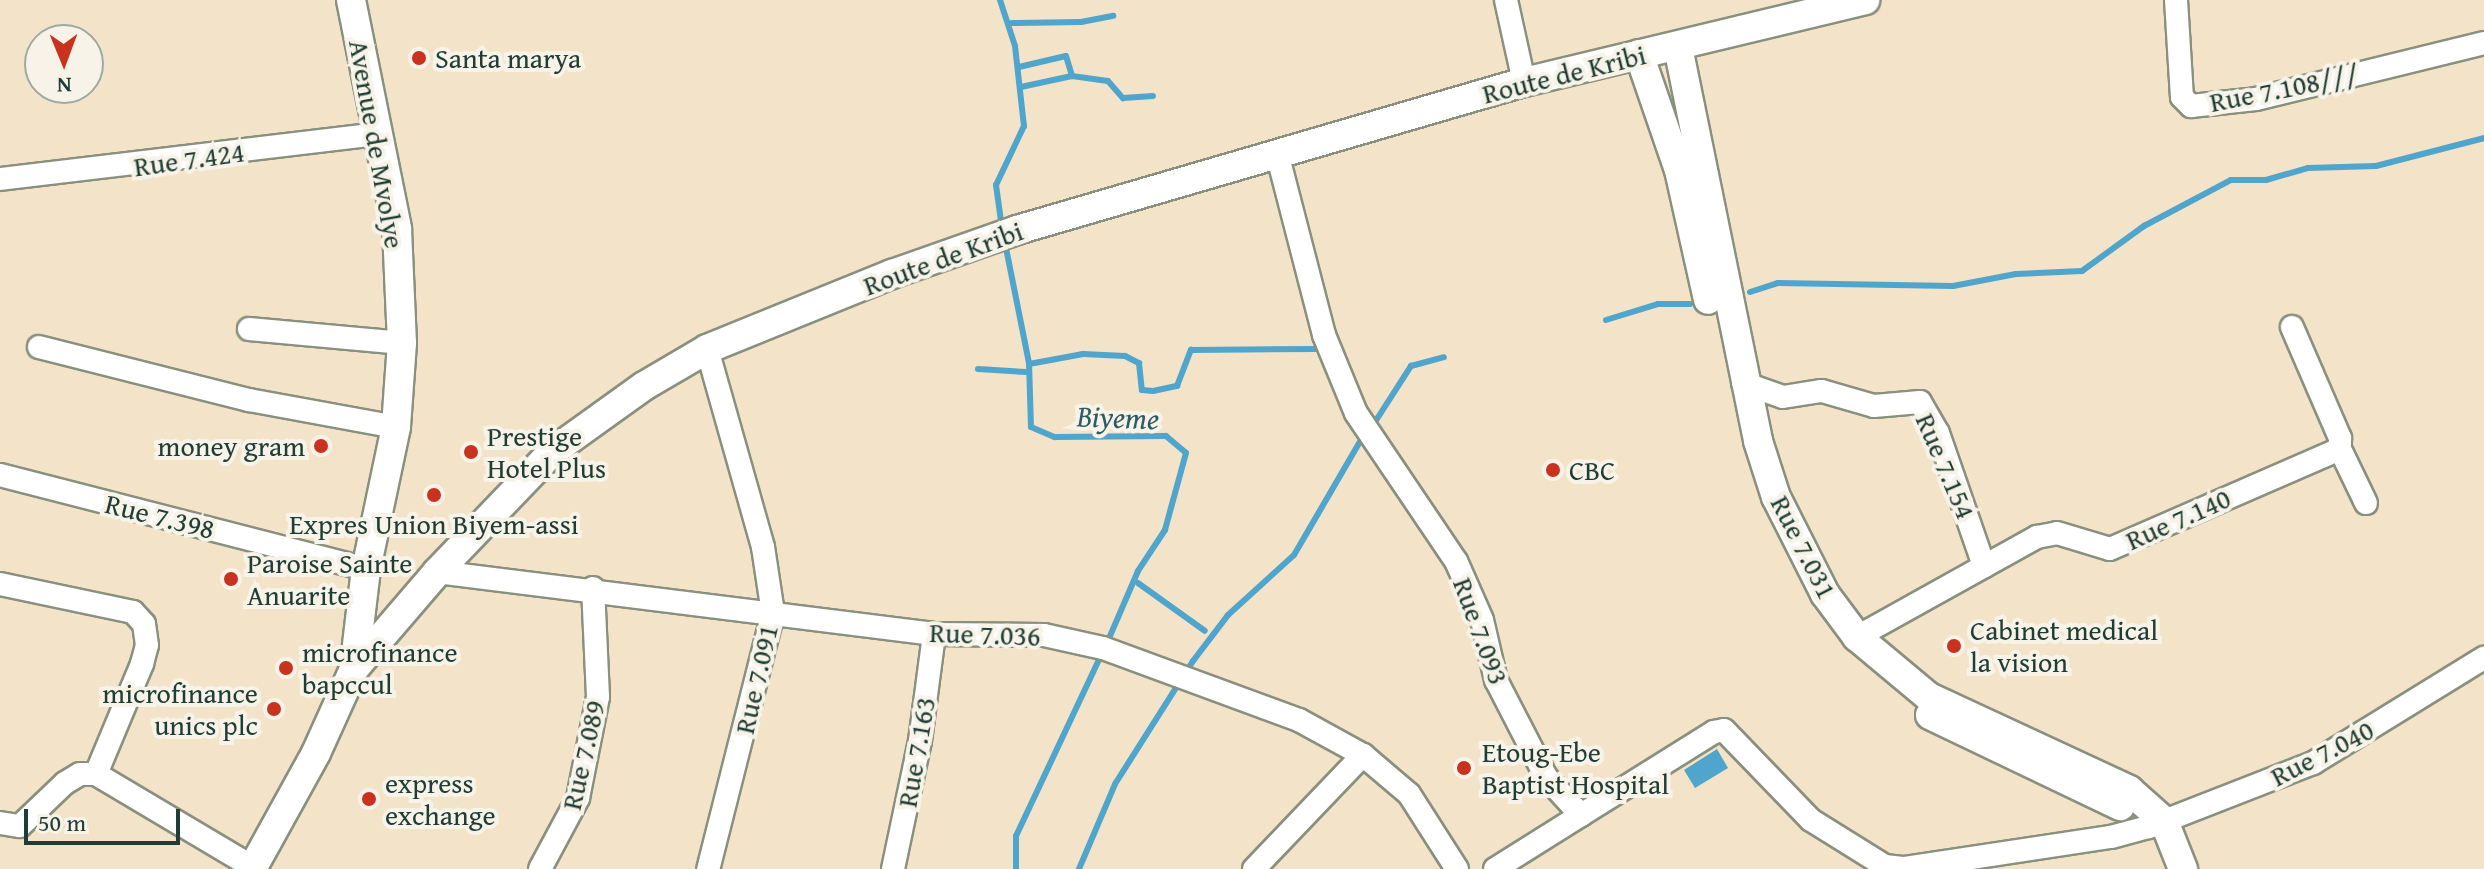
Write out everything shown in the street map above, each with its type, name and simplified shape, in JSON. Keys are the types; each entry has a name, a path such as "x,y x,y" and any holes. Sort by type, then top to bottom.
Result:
{"main road":[{"name":"Avenue de Mvolye","path":"351,0 397,229 402,343 396,427 366,569 354,669"},
{"name":"Route de Kribi","path":"254,869 316,753 354,669 437,572 529,471 559,446 707,349 1017,230 1524,82 1865,0"},
{"name":"Rue 7.031","path":"1678,47 1717,299 1761,500 1802,584 1835,632 1904,700 2018,761 2157,824"},
{"name":"Rue 7.031","path":"1639,54 1679,170 1782,511 1825,594 1857,637 1929,697 2129,790 2157,824 2183,869"},
{"name":"Rue 7.031","path":"2157,824 2164,869"}],"street":[{"path":"1506,0 1524,82"},
{"name":"Rue 7.108///","path":"2176,0 2182,97 2191,106 2256,99 2484,43"},
{"name":"Rue 7.424","path":"0,179 378,134"},
{"name":"Rue 7.093","path":"1277,153 1324,335 1356,413 1456,561 1482,620 1496,680 1546,777 1581,815"},
{"path":"2292,327 2340,438 2340,449 2366,503"},
{"path":"249,329 402,343"},
{"path":"39,347 249,400 396,427"},
{"name":"Rue 7.091","path":"707,349 763,547 773,613 708,869"},
{"name":"Rue 7.154","path":"1743,383 1783,397 1822,391 1874,406 1920,402 1938,433 1984,566"},
{"name":"Rue 7.140","path":"1857,637 2037,537 2057,533 2110,549 2340,449"},
{"name":"Rue 7.398","path":"0,475 366,569"},
{"name":"Rue 7.036","path":"437,572 593,588 934,634 1044,635 1182,674 1299,720 1363,755 1409,794 1450,866"},
{"path":"0,584 133,612 144,624 147,645 142,664 96,774"},
{"name":"Rue 7.089","path":"540,869 578,798 598,697 593,588"},
{"name":"Rue 7.163","path":"893,869 920,741 934,634"},
{"name":"Rue 7.040","path":"2157,824 2313,763 2484,658"},
{"path":"1495,869 1714,732 1724,730 1811,820 1885,866 1905,868 2157,824"},
{"path":"1254,869 1363,755"},
{"path":"0,823 20,826 65,783 80,774 96,774 254,869"}],"water":[{"path":"1717,749 1728,768 1695,788 1684,770"}],"waterway":[{"name":"Biyeme","path":"1000,0 1015,46 1024,126 996,185 1002,228"},
{"path":"1012,23 1081,22 1113,16"},
{"path":"1019,67 1066,56 1072,76"},
{"path":"1021,87 1072,76 1108,81 1123,98 1153,96"},
{"path":"1750,292 1778,283 1953,286 2016,274 2082,271 2144,226 2231,180 2266,180 2308,168 2376,166 2484,138"},
{"name":"Biyeme","path":"1005,243 1029,363 1031,427 1055,437 1166,436 1186,453 1165,530 1138,571 1107,643"},
{"path":"1606,320 1658,304 1690,304"},
{"path":"1029,364 1083,354 1125,356 1139,363 1142,390 1153,391 1177,386 1191,350 1315,349"},
{"path":"1375,422 1411,366 1444,357"},
{"path":"978,369 1026,372"},
{"path":"1079,869 1115,784 1193,661 1228,615 1294,555 1362,438"},
{"path":"1138,583 1205,631"},
{"name":"Biyeme","path":"1016,869 1016,836 1102,653"}],"place":[{"name":"Santa marya","path":"419,58"},
{"name":"money gram","path":"321,446"},
{"name":"Prestige Hotel Plus","path":"471,452"},
{"name":"CBC","path":"1553,470"},
{"name":"Expres Union Biyem-assi","path":"434,495"},
{"name":"Paroise Sainte Anuarite","path":"231,579"},
{"name":"Cabinet medical la vision","path":"1954,646"},
{"name":"microfinance bapccul","path":"286,668"},
{"name":"microfinance unics plc","path":"274,709"},
{"name":"Etoug-Ebe Baptist Hospital","path":"1464,768"},
{"name":"express exchange","path":"369,799"}]}
